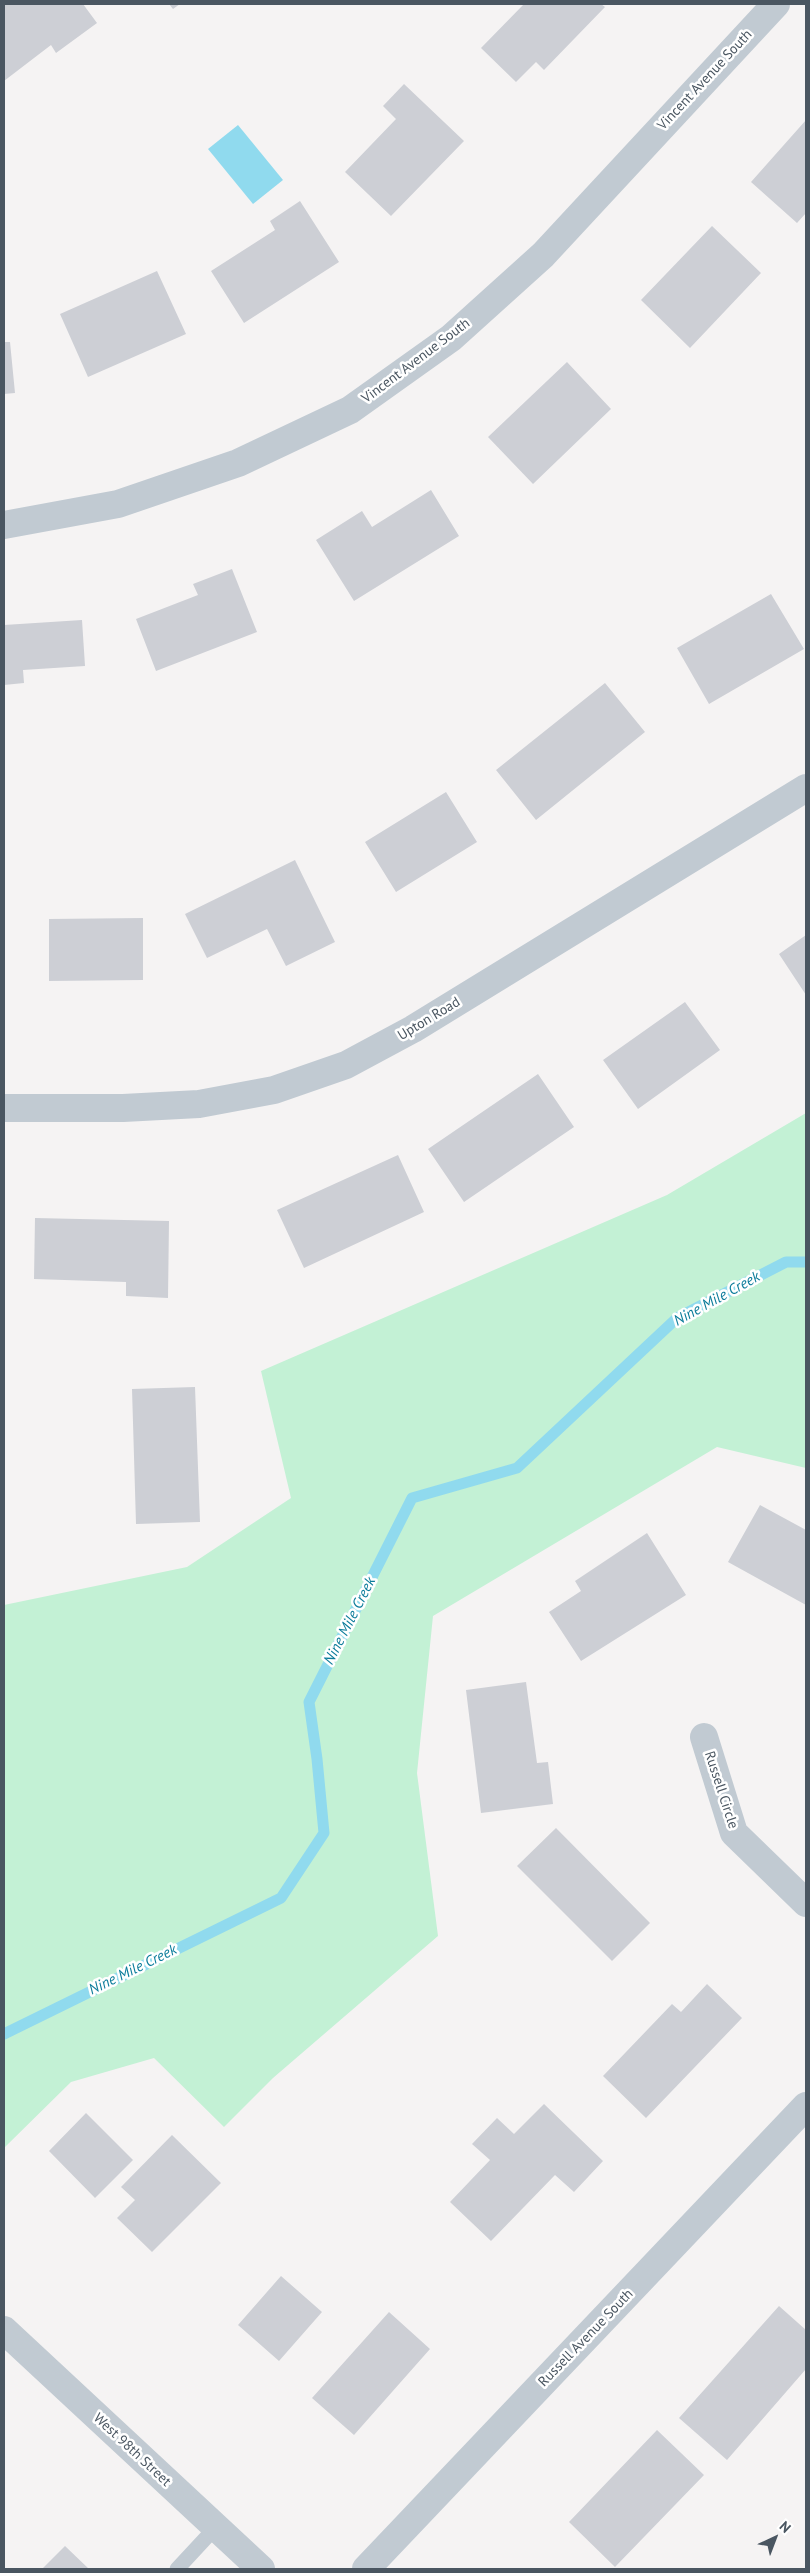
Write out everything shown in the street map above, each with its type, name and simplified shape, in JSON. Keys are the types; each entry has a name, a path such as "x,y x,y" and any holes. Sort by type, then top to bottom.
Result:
{"street":[{"name":"Vincent Avenue South","path":"4,524 118,504 238,463 350,410 451,338 543,255 776,4"},
{"name":"Upton Road","path":"4,1108 123,1108 199,1104 274,1090 346,1065 413,1029 806,788"},
{"name":"Russell Circle","path":"704,1737 734,1832 806,1902"},
{"name":"Russell Avenue South","path":"366,2569 806,2106"},
{"name":"West 98th Street","path":"4,2330 216,2527 251,2566"}],"lane":[{"path":"177,2569 216,2527"}],"green space":[{"path":"806,1113 806,1468 717,1447 433,1616 417,1773 438,1936 273,2078 224,2127 154,2058 71,2082 4,2148 4,1605 187,1567 291,1498 261,1371 667,1195"}],"water":[{"path":"238,125 283,180 253,204 208,149"}],"building":[{"path":"4,4 83,4 97,23 56,53 51,45 4,81"},
{"path":"169,4 180,4 173,9"},
{"path":"524,4 601,4 605,7 544,70 536,62 516,82 481,48"},
{"path":"404,84 464,141 391,216 345,172 396,119 383,106"},
{"path":"806,120 806,213 797,223 751,182"},
{"path":"300,201 339,262 244,323 211,271 275,230 270,221"},
{"path":"712,226 761,273 690,348 641,300"},
{"path":"157,271 186,334 88,377 60,314"},
{"path":"4,342 10,342 15,393 4,394"},
{"path":"567,362 611,409 533,484 488,437"},
{"path":"431,490 459,536 354,601 316,540 362,511 372,527"},
{"path":"232,569 257,632 156,671 136,619 198,595 193,584"},
{"path":"771,594 804,649 709,704 677,648"},
{"path":"82,620 85,666 23,670 24,683 4,685 4,625"},
{"path":"605,683 645,732 536,820 496,770"},
{"path":"446,792 477,842 396,892 365,842"},
{"path":"295,860 335,942 286,966 267,929 207,958 185,914"},
{"path":"143,918 143,980 49,981 49,919"},
{"path":"806,935 806,995 779,954"},
{"path":"685,1002 720,1050 638,1109 603,1060"},
{"path":"538,1074 574,1127 464,1202 428,1149"},
{"path":"398,1155 424,1212 304,1268 277,1210"},
{"path":"35,1218 169,1221 168,1298 126,1296 126,1282 34,1279"},
{"path":"195,1387 200,1522 136,1524 132,1389"},
{"path":"760,1505 806,1530 806,1605 728,1562"},
{"path":"647,1533 686,1595 581,1661 549,1612 581,1591 575,1581"},
{"path":"526,1682 537,1763 548,1762 553,1804 481,1813 466,1690"},
{"path":"556,1828 650,1923 612,1961 517,1866"},
{"path":"707,1984 742,2018 646,2118 603,2076 672,2004 681,2012"},
{"path":"544,2104 603,2161 574,2192 555,2175 491,2241 450,2202 490,2160 472,2144 497,2118 514,2134"},
{"path":"86,2113 133,2160 95,2198 49,2151"},
{"path":"172,2135 221,2183 152,2252 117,2218 135,2200 121,2187"},
{"path":"281,2276 322,2312 279,2361 238,2325"},
{"path":"779,2306 806,2330 806,2369 727,2460 679,2418"},
{"path":"389,2312 430,2349 354,2435 312,2398"},
{"path":"657,2430 704,2475 615,2567 569,2522"},
{"path":"65,2546 89,2569 42,2569"}],"waterway":[{"name":"Nine Mile Creek","path":"4,2034 281,1898 324,1833 309,1702 412,1498 517,1468 677,1318 786,1262 806,1262"}]}
